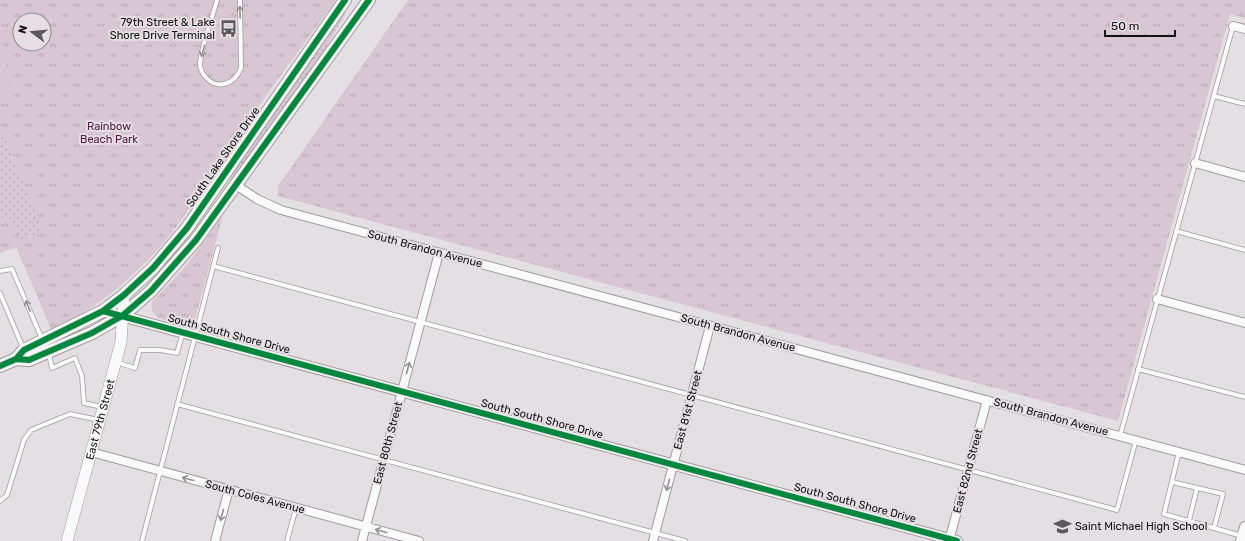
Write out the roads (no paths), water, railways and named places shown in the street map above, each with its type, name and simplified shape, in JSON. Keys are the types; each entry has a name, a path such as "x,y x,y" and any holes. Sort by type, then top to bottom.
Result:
{"main road":[{"name":"South Lake Shore Drive","path":"103,311 124,295 157,264 186,228 345,0"},
{"path":"46,347 92,333 122,316 151,291 182,257 369,0"},
{"name":"East 79th Street","path":"67,541 121,342 124,295"},
{"path":"0,366 20,354 29,360 46,347 103,311"}],"street":[{"path":"1233,26 1245,29"},
{"path":"1195,163 1245,177"},
{"name":"South Brandon Avenue","path":"236,184 257,199 281,210 1245,470"},
{"name":"East 80th Street","path":"362,541 438,253"},
{"path":"1157,299 1245,323"},
{"name":"South South Shore Drive","path":"103,311 952,540"},
{"name":"East 81st Street","path":"654,537 710,326"},
{"name":"East 82nd Street","path":"952,540 968,470 987,400"},
{"name":"South Coles Avenue","path":"91,452 419,541"},
{"path":"215,541 228,490"}],"lane":[{"path":"217,0 200,64 207,79 211,83 222,85 234,79 241,68 240,0"},
{"path":"1120,436 1233,26"},
{"path":"1214,96 1245,104"},
{"path":"1176,231 1245,250"},
{"path":"142,541 218,248"},
{"path":"213,266 1117,510 1136,440"},
{"path":"0,271 4,269 12,269 46,347 52,368 75,358 82,376 84,403 103,407"},
{"path":"0,293 20,354"},
{"path":"115,362 135,368 140,350 160,350 177,353 183,332"},
{"path":"1138,369 1245,397"},
{"path":"177,404 384,460 654,537 685,541"},
{"path":"0,502 7,495 24,440 31,430 70,414 99,421"},
{"path":"1179,452 1164,514 1243,535"},
{"path":"1172,482 1223,494 1214,528"},
{"path":"1189,521 1197,488"},
{"path":"287,541 296,508"}],"place":[{"name":"79th Street & Lake Shore Drive Terminal","path":"228,28"},
{"name":"Saint Michael High School","path":"1062,526"}],"park label":[{"name":"Rainbow Beach Park","path":"109,132"}]}
